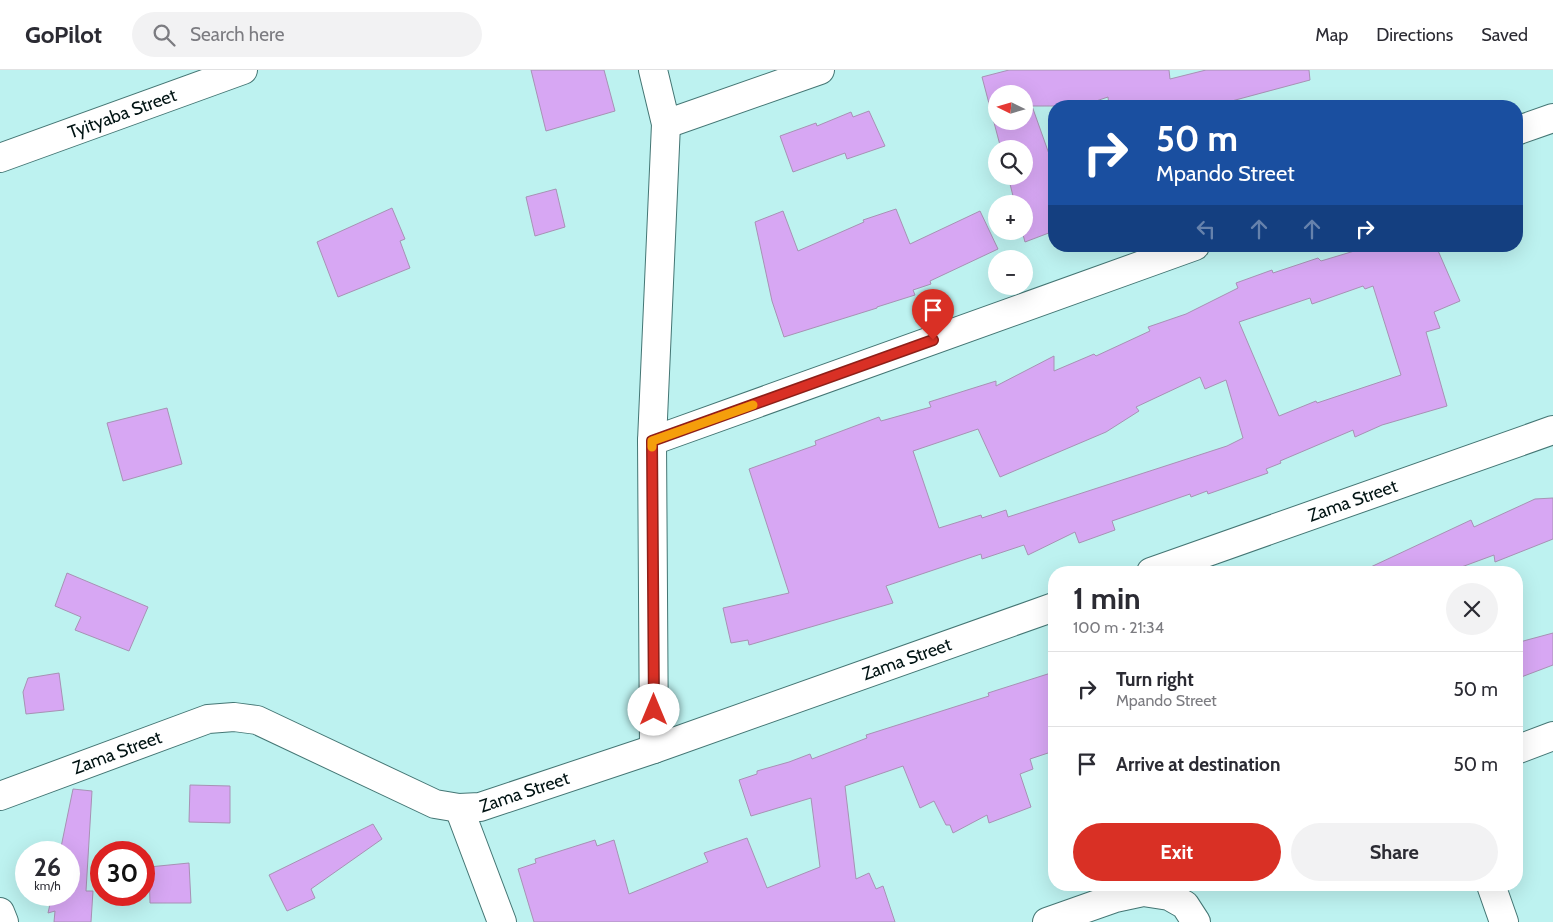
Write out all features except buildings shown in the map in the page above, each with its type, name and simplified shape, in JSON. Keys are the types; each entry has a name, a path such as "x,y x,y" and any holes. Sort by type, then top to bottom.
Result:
{"street":[{"name":"Tyityaba Street","path":"0,158 243,70"},
{"path":"653,70 666,124 652,441 654,749"},
{"path":"666,124 820,70"},
{"path":"1523,129 1553,118"},
{"path":"652,441 1178,252"},
{"name":"Zama Street","path":"1168,566 1553,430"},
{"name":"Zama Street","path":"0,796 208,719 234,717 258,720 436,804 458,808 480,807 654,749 1048,609"},
{"path":"1523,747 1553,736"},
{"path":"458,808 502,922"},
{"path":"1493,891 1504,922"},
{"path":"1047,922 1116,898 1143,892 1169,896 1185,905 1196,922"},
{"path":"0,912 4,922"}],"slow traffic":[{"path":"652,447 652,441 753,405"}],"route":[{"path":"654,710 652,441 933,340"}]}
